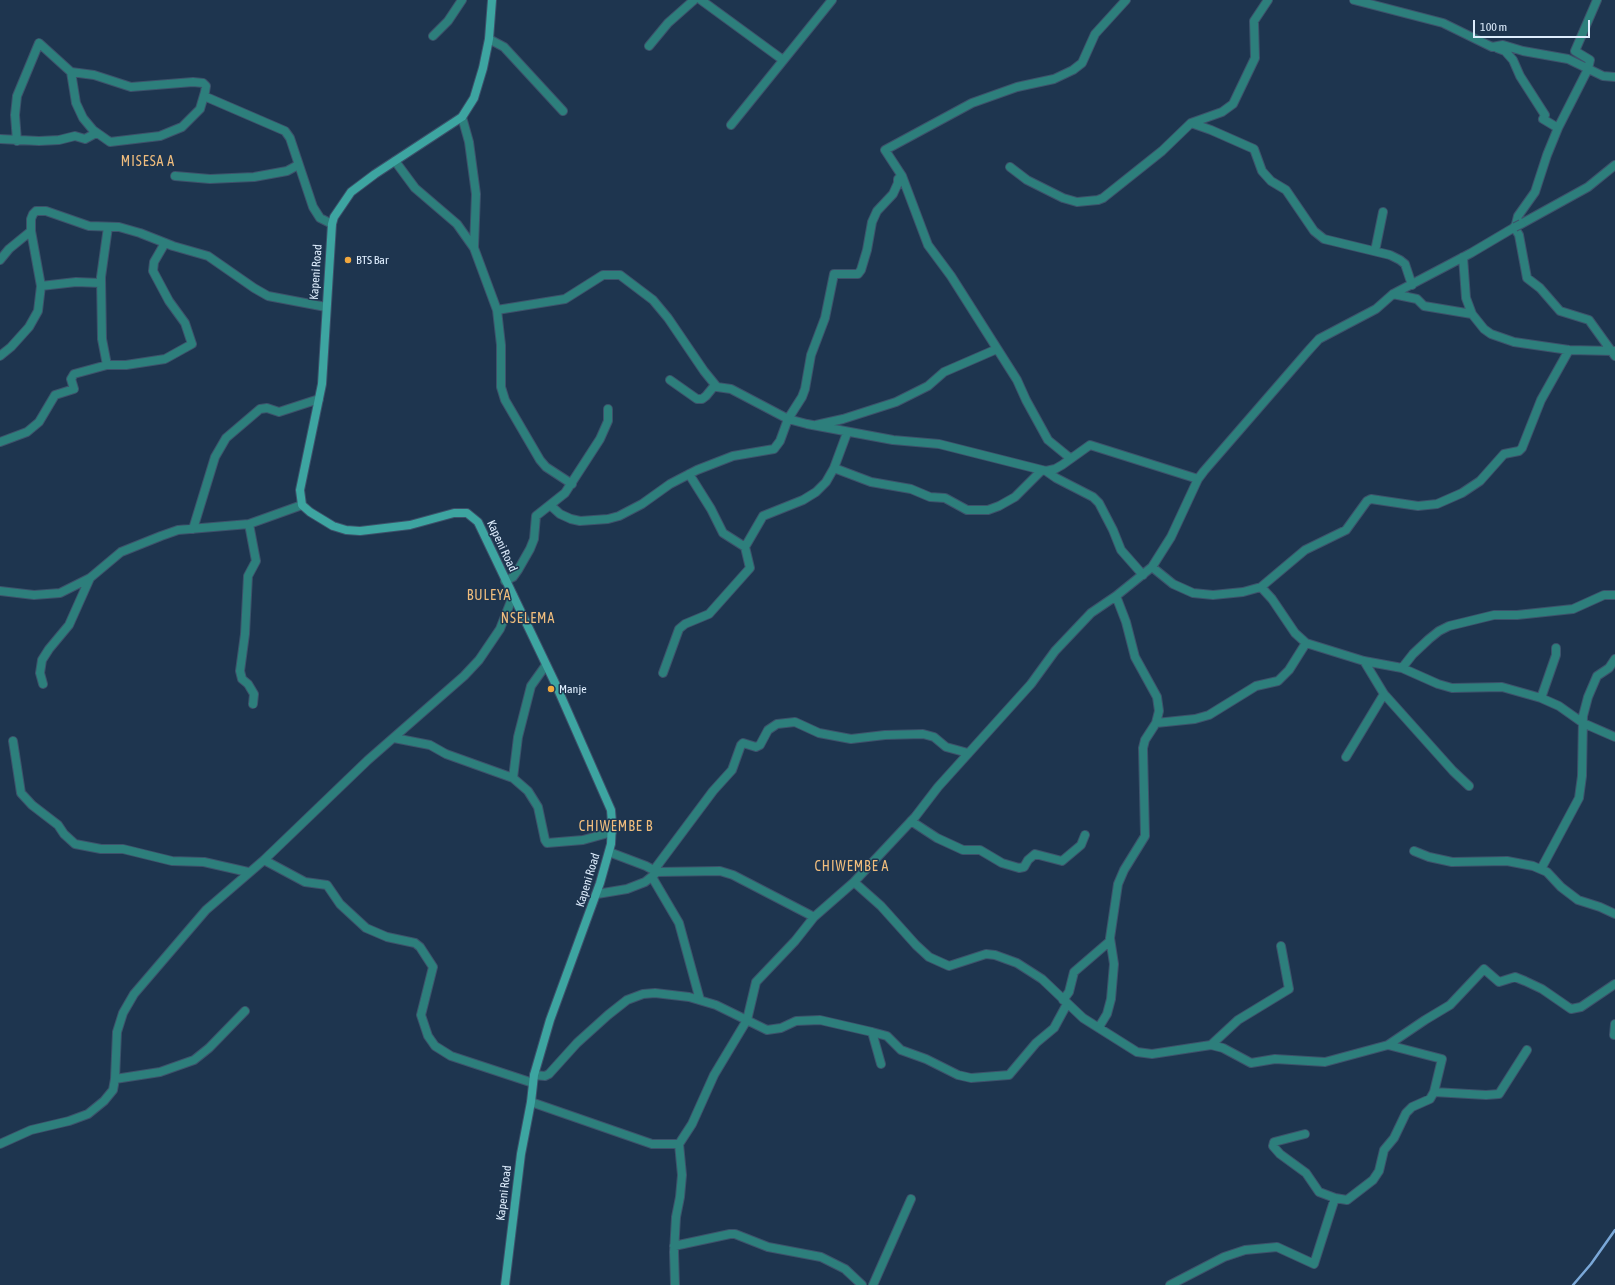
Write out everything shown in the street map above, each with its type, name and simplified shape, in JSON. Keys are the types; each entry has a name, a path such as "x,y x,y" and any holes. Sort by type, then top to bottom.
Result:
{"main road":[{"name":"Kapeni Road","path":"492,0 489,39 478,86 474,98 462,118 375,174 348,194 332,224 322,384 301,478 300,490 302,505 310,512 333,526 346,530 360,531 410,525 454,513 467,514 478,522 546,665 605,793 611,810 612,832 609,852 597,894 550,1020 534,1074 531,1102 521,1154 504,1285"}],"street":[{"path":"433,36 448,21 462,0"},
{"path":"649,46 668,23 694,0"},
{"path":"701,0 783,60"},
{"path":"731,125 832,0"},
{"path":"1070,458 1048,440 1017,380 952,276 928,245 902,176 886,153 887,148 972,103 1017,87 1054,79 1073,70 1082,63 1095,34 1126,0"},
{"path":"1010,167 1027,180 1063,198 1077,202 1098,200 1111,192 1162,151 1191,123 1222,112 1233,104 1255,58 1254,21 1268,0"},
{"path":"1354,0 1443,23 1492,47 1505,50 1513,60 1520,76 1545,115 1543,119 1558,128"},
{"path":"1597,0 1576,51 1590,60 1588,69 1546,155 1535,192 1518,216 1515,228 1517,226 1527,278 1540,288 1560,311 1589,320 1614,353"},
{"path":"489,39 509,53 563,111"},
{"path":"17,141 15,115 17,96 38,44 41,43 71,72 77,107 83,118 96,133 110,142 160,136 182,127 200,109 206,86 202,83 193,82 131,87 94,75 71,72"},
{"path":"1492,47 1503,45 1523,51 1568,59 1603,76 1615,77"},
{"path":"204,96 285,131 290,138 298,165 317,214 323,220 332,224"},
{"path":"462,118 469,142 476,194 474,248"},
{"path":"1191,123 1212,130 1254,149 1262,170 1271,181 1286,190 1314,231 1322,238 1390,255 1403,261 1412,284"},
{"path":"0,139 17,141 59,140 73,136 85,138 96,133"},
{"path":"395,161 415,188 457,224 474,248 496,310 501,345 501,387 505,400 540,460 546,467 572,484"},
{"path":"175,176 210,179 254,177 287,171 298,165"},
{"path":"675,1285 674,1246 682,1175 679,1144 692,1124 714,1075 747,1020 756,982 795,941 814,917 854,882 911,821 968,753 1031,684 1055,651 1090,613 1116,596 1152,566 1171,537 1198,479 1319,339 1376,309 1393,294 1588,188 1615,165"},
{"path":"550,505 560,514 571,519 580,521 608,519 619,516 642,504 670,484 689,474 733,456 774,449 780,441 788,419 806,389 811,355 825,318 834,274 858,274 861,270 867,250 872,222 877,211 893,194 898,183 898,179 902,176"},
{"path":"0,356 11,347 29,327 38,311 41,286 31,231 31,219 33,214 38,210 58,214 89,226 127,229 217,261 239,278 268,296 326,307"},
{"path":"1375,251 1383,212"},
{"path":"107,365 102,339 102,262 108,227"},
{"path":"0,260 9,249 31,231"},
{"path":"0,442 27,432 39,422 55,396 74,389 71,379 74,374 107,365 126,365 165,359 193,343 185,323 170,301 153,271 154,262 165,243"},
{"path":"1462,257 1466,298 1472,314 1484,329 1496,337 1514,342 1569,350 1614,353"},
{"path":"496,310 565,299 603,275 620,275 653,300 668,318 715,385 731,389 751,398 788,419 847,433 892,440 939,444 1044,470 1055,469 1088,446 1093,445 1198,479"},
{"path":"41,286 76,282 102,283"},
{"path":"1393,294 1417,299 1424,306 1472,314"},
{"path":"807,424 814,425 844,419 896,402 928,386 944,372 997,349"},
{"path":"1152,566 1173,584 1198,594 1234,594 1261,587 1305,550 1346,530 1366,501 1371,499 1418,506 1437,504 1470,489 1504,454 1519,451 1522,448 1541,400 1569,350"},
{"path":"670,380 697,399 706,396 715,385"},
{"path":"193,529 215,457 226,438 260,409 267,408 279,412 319,399"},
{"path":"505,581 513,576 518,570 530,549 534,539 536,516 561,498 572,484 605,429 608,409"},
{"path":"745,547 763,516 803,500 816,492 826,482 834,468 847,433"},
{"path":"834,468 871,482 911,489 930,497 945,498 967,510 988,510 999,506 1015,497 1044,470"},
{"path":"1044,470 1056,478 1093,497 1099,503 1113,530 1121,550 1143,575"},
{"path":"663,673 679,629 685,624 709,614 748,572 750,566 745,547 723,533 711,509 689,474"},
{"path":"0,591 34,595 54,594 68,590 90,578 121,552 178,530 249,524 302,505"},
{"path":"249,524 256,561 248,576 245,634 240,671 242,679 248,684 254,694 253,704"},
{"path":"43,684 40,673 42,660 69,625 90,578"},
{"path":"1261,587 1272,599 1295,633 1306,643 1364,661 1402,668 1438,684 1452,688 1502,687 1541,698 1559,706 1583,723 1615,737"},
{"path":"1402,668 1413,654 1429,639 1438,631 1449,626 1494,615 1517,615 1573,609 1604,594 1615,595"},
{"path":"0,1144 31,1130 69,1121 88,1114 110,1095 115,1080 117,1032 128,1002 206,910 248,872 264,860 299,825 464,676 479,660 500,629 513,596"},
{"path":"1099,1027 1107,1014 1111,999 1114,964 1110,941 1120,878 1145,836 1143,802 1143,748 1145,740 1156,723 1159,711 1157,697 1135,656 1126,622 1116,596"},
{"path":"1156,723 1195,719 1209,715 1256,686 1278,681 1289,670 1306,643"},
{"path":"1541,698 1556,655 1556,648"},
{"path":"1541,869 1579,798 1582,770 1583,723 1588,697 1596,678 1609,668 1615,659"},
{"path":"1364,661 1384,694 1453,771 1469,786"},
{"path":"513,778 518,737 531,686 546,665"},
{"path":"1346,757 1384,694"},
{"path":"597,894 628,889 645,882 654,873 713,791 732,770 741,745 743,743 756,747 760,745 768,730 777,724 795,722 819,733 850,739 885,735 924,734 934,737 946,747 968,753"},
{"path":"394,738 430,745 446,754 513,778 528,791 538,807 545,840 548,843 583,840 612,832"},
{"path":"13,741 21,793 32,805 58,825 64,834 75,844 101,848 123,849 172,861 204,862 248,872"},
{"path":"911,821 937,838 963,850 980,850 1002,863 1019,868 1024,866 1035,854 1062,861 1081,844 1085,835"},
{"path":"1414,851 1429,857 1452,862 1514,862 1541,869 1578,900 1600,907 1615,914"},
{"path":"609,852 654,873 720,870 733,875 814,917"},
{"path":"264,860 305,882 327,885 340,904 366,928 387,937 415,943 420,947 429,960 433,970 421,1015 428,1036 438,1049 451,1056 533,1083"},
{"path":"654,873 679,923 700,1000"},
{"path":"854,882 881,906 916,945 929,957 945,965 953,966 979,955 995,955 1017,963 1042,979 1083,1018 1099,1027 1132,1050 1141,1054 1178,1051 1211,1044 1238,1020 1289,989 1281,946"},
{"path":"534,1074 545,1076 549,1074 577,1043 608,1015 635,996 655,993 689,997 716,1005 767,1030 781,1028 796,1021 820,1020 887,1036 901,1050 926,1059 964,1077 1009,1075 1036,1043 1054,1028 1069,992 1074,972 1110,941"},
{"path":"1211,1044 1223,1048 1251,1063 1268,1060 1328,1062 1388,1045 1450,1005 1484,969 1499,982 1515,978 1525,981 1546,992 1567,1008 1571,1009 1581,1007 1615,984"},
{"path":"115,1080 160,1072 194,1060 209,1048 245,1010"},
{"path":"1614,1034 1615,1024"},
{"path":"872,1032 881,1064"},
{"path":"1305,1134 1274,1142 1274,1146 1280,1154 1306,1173 1319,1192 1335,1198 1346,1200 1372,1180 1379,1171 1384,1150 1394,1138 1408,1111 1414,1105 1430,1099 1434,1092 1442,1059 1388,1045"},
{"path":"1434,1092 1486,1095 1499,1094 1527,1050"},
{"path":"531,1102 652,1144 679,1144"},
{"path":"1170,1285 1224,1257 1245,1250 1277,1248 1314,1264 1335,1198"},
{"path":"874,1285 911,1199"},
{"path":"674,1246 735,1234 768,1246 821,1256 845,1269 862,1285"}],"waterway":[{"path":"1573,1285 1591,1264 1615,1230"}],"place":[{"name":"BTS Bar","path":"348,260"},
{"name":"Manje","path":"551,689"}],"district":[{"name":"MISESA A","path":"148,162"},
{"name":"BULEYA","path":"489,596"},
{"name":"NSELEMA","path":"528,619"},
{"name":"CHIWEMBE B","path":"616,827"},
{"name":"CHIWEMBE A","path":"852,867"}]}
